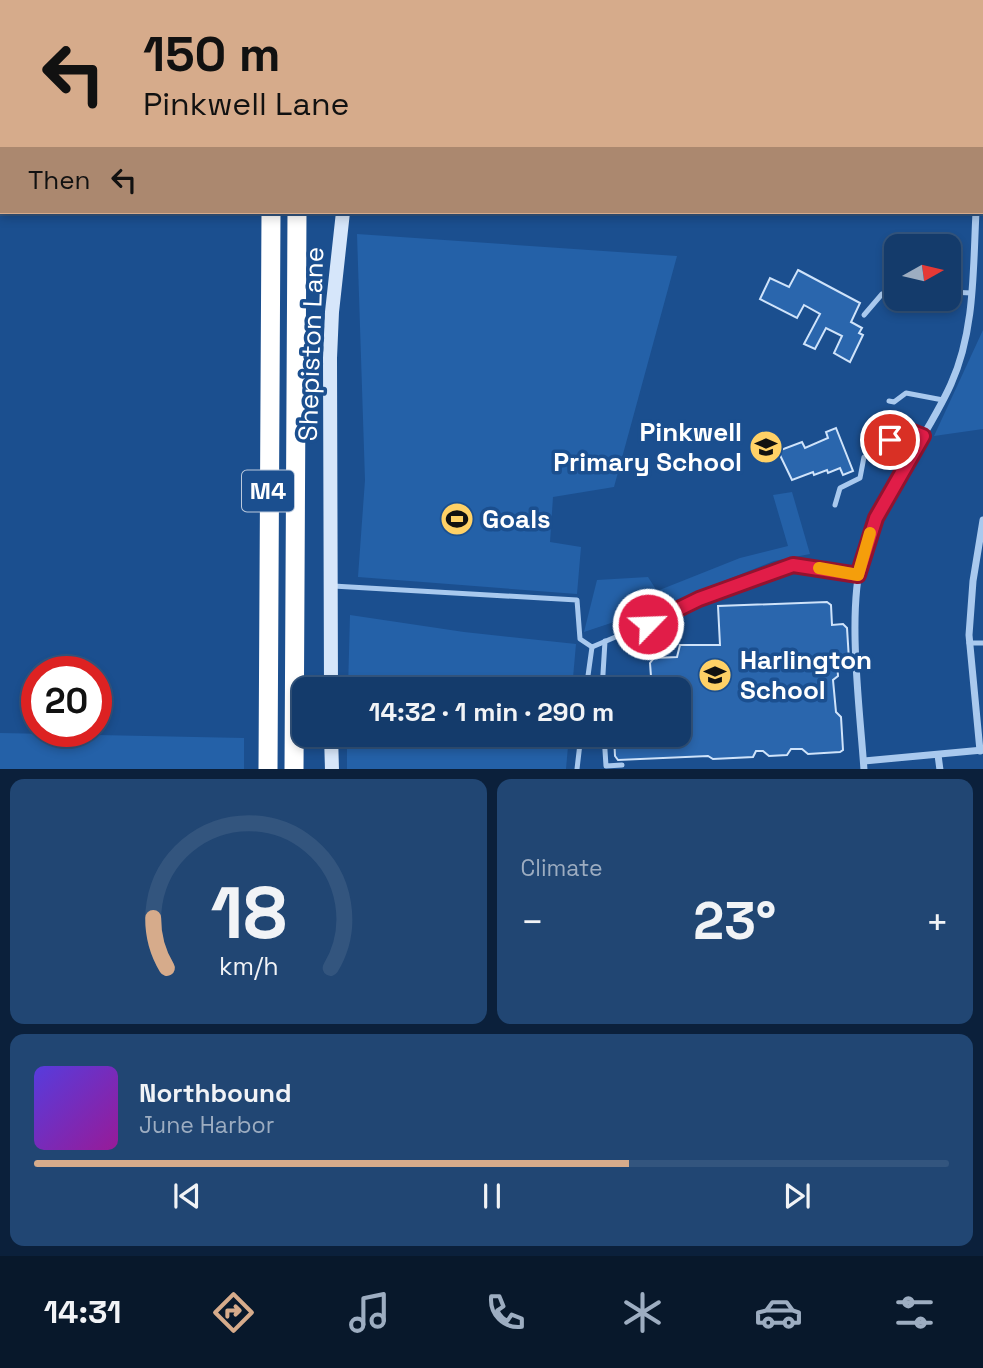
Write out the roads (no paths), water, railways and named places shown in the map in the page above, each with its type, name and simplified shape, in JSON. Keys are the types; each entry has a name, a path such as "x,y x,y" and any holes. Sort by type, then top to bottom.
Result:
{"highway":[{"name":"M4","path":"268,769 271,214"},
{"name":"M4","path":"294,769 297,214"}],"street":[{"name":"Shepiston Lane","path":"331,677 332,312 343,214"},
{"path":"976,214 972,293 961,360 943,400 876,518 858,575 856,604 864,765 981,751 969,643 973,581 983,520"},
{"path":"331,747 332,769"},
{"path":"939,755 940,769"}],"lane":[{"path":"961,293 972,293"},
{"path":"864,315 884,294"},
{"path":"889,401 894,402 906,393 943,400"},
{"path":"835,505 840,488 860,478 864,457 886,449 895,433 908,430 923,436"},
{"path":"592,647 775,569 793,565 858,575"},
{"path":"330,586 577,600 580,639 592,647"},
{"path":"603,677 605,642"},
{"path":"969,643 983,643"},
{"path":"588,677 592,647"},
{"path":"577,769 580,747"},
{"path":"605,747 606,766 622,765"}],"place":[{"name":"Pinkwell Primary School","path":"766,447"},
{"name":"Goals","path":"457,519"},
{"name":"Harlington School","path":"715,675"}]}
